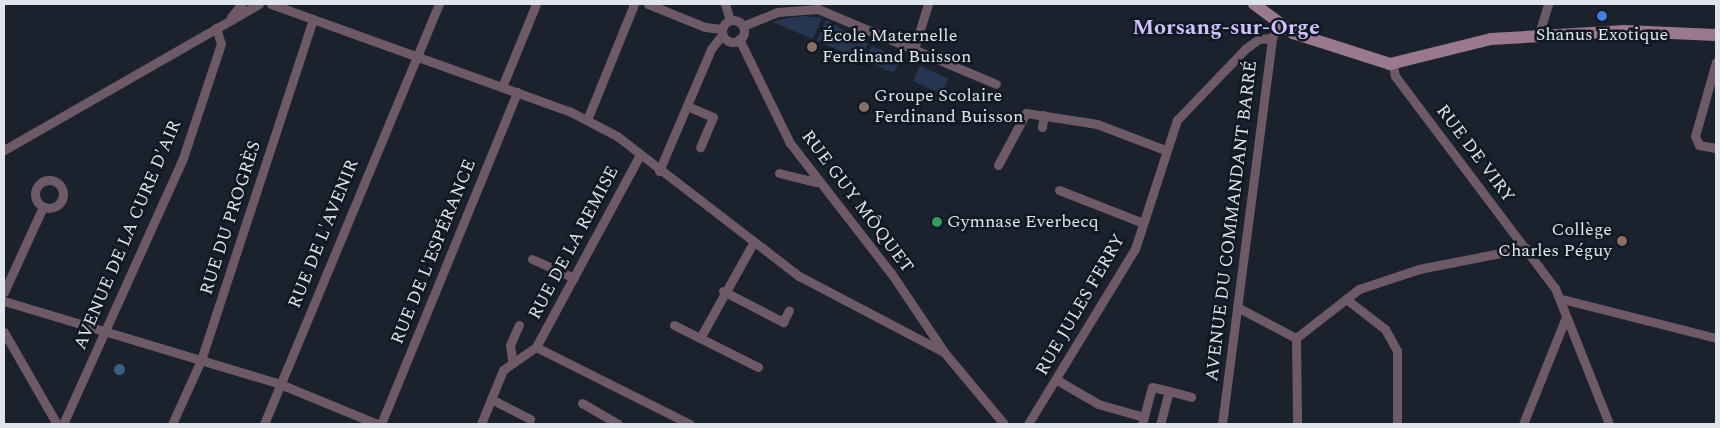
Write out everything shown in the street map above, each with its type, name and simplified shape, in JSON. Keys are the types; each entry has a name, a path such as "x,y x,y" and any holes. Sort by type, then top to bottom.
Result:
{"main road":[{"path":"1254,4 1279,23 1307,39 1393,64 1467,42 1632,31 1716,35"}],"street":[{"path":"228,21 242,4"},
{"path":"4,150 260,4"},
{"path":"271,4 517,92 587,120 640,155 798,276 916,340 944,352"},
{"name":"RUE DE L'AVENIR","path":"264,424 415,56 439,4"},
{"path":"502,87 536,4"},
{"path":"587,120 634,4"},
{"path":"648,4 722,32 730,41 740,39 743,26"},
{"path":"725,4 730,20 743,26 777,12 814,6 996,84"},
{"path":"914,49 928,4"},
{"path":"1538,37 1548,4"},
{"name":"RUE DU PROGRÈS","path":"172,424 201,360 313,19"},
{"path":"659,171 711,49 730,20"},
{"name":"AVENUE DU COMMANDANT BARRÉ","path":"1222,424 1272,38 1279,23"},
{"name":"AVENUE DE LA CURE D'AIR","path":"63,424 183,158 221,44 216,28"},
{"name":"RUE JULES FERRY","path":"1028,424 1057,380 1130,258 1176,120 1241,54 1259,40 1272,38"},
{"name":"RUE GUY MÔQUET","path":"740,39 778,122 816,182 926,321 944,352 1004,424"},
{"path":"1716,62 1694,136 1698,145 1716,148"},
{"name":"RUE DE VIRY","path":"1393,64 1395,76 1526,248 1562,299 1566,317 1609,424"},
{"name":"RUE DE L'ESPÉRANCE","path":"382,424 517,92"},
{"path":"687,106 714,118 700,147"},
{"path":"1042,127 1044,115"},
{"path":"998,165 1021,116 1044,115 1097,124 1165,150"},
{"name":"RUE DE LA REMISE","path":"536,347 640,155"},
{"path":"779,173 806,183 816,182"},
{"path":"1059,190 1143,223"},
{"path":"4,292 43,207"},
{"path":"700,338 723,291 753,243"},
{"path":"1296,338 1359,289 1419,269 1526,248"},
{"path":"532,259 574,278"},
{"path":"723,291 783,322 789,310"},
{"path":"1346,298 1385,329 1397,351 1397,424"},
{"path":"1562,299 1716,338"},
{"path":"4,301 280,384 364,422 377,424"},
{"path":"1237,307 1296,338"},
{"path":"1523,424 1566,317"},
{"path":"512,360 510,345 519,325"},
{"path":"674,325 758,367"},
{"path":"4,332 57,424"},
{"path":"1296,338 1297,424"},
{"path":"481,424 491,399 512,360 536,347 679,422 690,424"},
{"path":"1057,380 1098,404 1143,421 1152,387 1191,397"},
{"path":"1160,424 1168,392"},
{"path":"491,399 530,419"},
{"path":"582,404 618,424"}],"shaded area":[{"path":"805,16 822,18 813,39 772,22"},
{"path":"826,20 868,44 860,59 817,41"},
{"path":"872,46 897,57 904,50 894,73 865,61"},
{"path":"920,66 948,78 944,90 937,92 913,81"},
{"path":"119,363 125,369 119,375 113,369"}],"place":[{"name":"Shanus Exotique","path":"1602,16"},
{"name":"École Maternelle Ferdinand Buisson","path":"812,47"},
{"name":"Groupe Scolaire Ferdinand Buisson","path":"864,107"},
{"name":"Gymnase Everbecq","path":"937,222"},
{"name":"Collège Charles Péguy","path":"1622,241"}],"district":[{"name":"Morsang-sur-Orge","path":"1226,28"}]}
